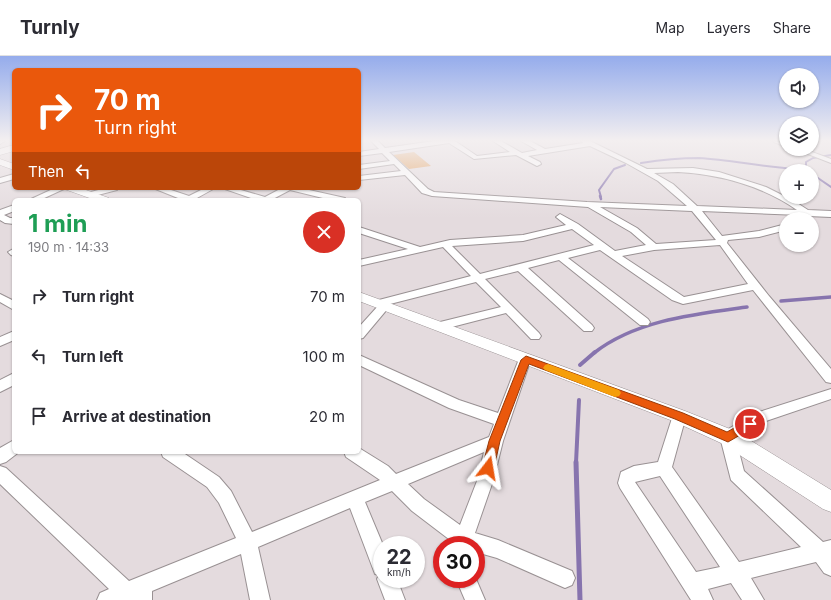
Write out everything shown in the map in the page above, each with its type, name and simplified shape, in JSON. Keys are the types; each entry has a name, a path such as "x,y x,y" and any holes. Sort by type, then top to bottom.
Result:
{"street":[{"path":"400,166 421,187 432,194 445,196 694,208 779,214"},
{"path":"636,166 669,186 694,208 723,242 755,286 831,378"},
{"path":"646,171 690,170 723,174 796,204 801,212"},
{"path":"361,178 407,173"},
{"path":"0,181 12,177"},
{"path":"38,198 57,190"},
{"path":"75,190 96,198 110,190"},
{"path":"162,190 184,198"},
{"path":"194,198 208,190"},
{"path":"233,190 259,198"},
{"path":"270,198 285,190"},
{"path":"298,190 333,198"},
{"path":"587,204 634,230 654,247"},
{"path":"12,209 0,215 8,221 12,221"},
{"path":"819,215 831,214"},
{"path":"560,217 575,226 676,298 683,301 755,286"},
{"path":"361,260 445,244 523,238 575,226"},
{"path":"723,242 724,238 758,234 779,229"},
{"path":"361,231 418,250"},
{"path":"615,254 638,248 723,242"},
{"path":"445,244 535,336"},
{"path":"361,332 382,304 603,246"},
{"path":"561,257 644,322"},
{"path":"520,267 588,328"},
{"path":"361,297 526,360 679,416 728,437 831,502"},
{"path":"4,298 12,304"},
{"path":"440,326 509,309"},
{"path":"0,342 12,336"},
{"path":"465,536 485,481 494,441 526,360"},
{"path":"361,361 454,404 502,421"},
{"path":"0,387 12,379"},
{"path":"728,437 760,418 831,394"},
{"path":"664,468 679,416"},
{"path":"728,437 737,475 827,556"},
{"path":"107,600 137,592 248,542 494,441"},
{"path":"0,456 12,448"},
{"path":"172,454 213,482 225,497 248,542 260,600"},
{"path":"355,454 382,471 418,505 456,536"},
{"path":"664,468 754,600"},
{"path":"664,468 634,473 627,477 626,483 703,600"},
{"path":"0,473 137,592"},
{"path":"355,498 373,544"},
{"path":"485,546 498,549 565,578"},
{"path":"693,583 736,572 827,556"},
{"path":"390,588 395,600"},
{"path":"470,588 475,600"}],"shaded area":[{"path":"406,166 428,166 409,169"}],"waterway":[{"path":"601,197 599,190 614,169 621,166"},
{"path":"767,166 779,168"},
{"path":"819,179 831,187"},
{"path":"781,301 831,297"},
{"path":"594,353 628,333 647,326 667,320 707,312 747,307"},
{"path":"580,365 595,352"},
{"path":"576,463 579,400"},
{"path":"576,463 580,600"}],"slow traffic":[{"path":"548,368 615,393"}],"route":[{"path":"488,468 494,441 526,360 679,416 728,437 750,424"}]}
